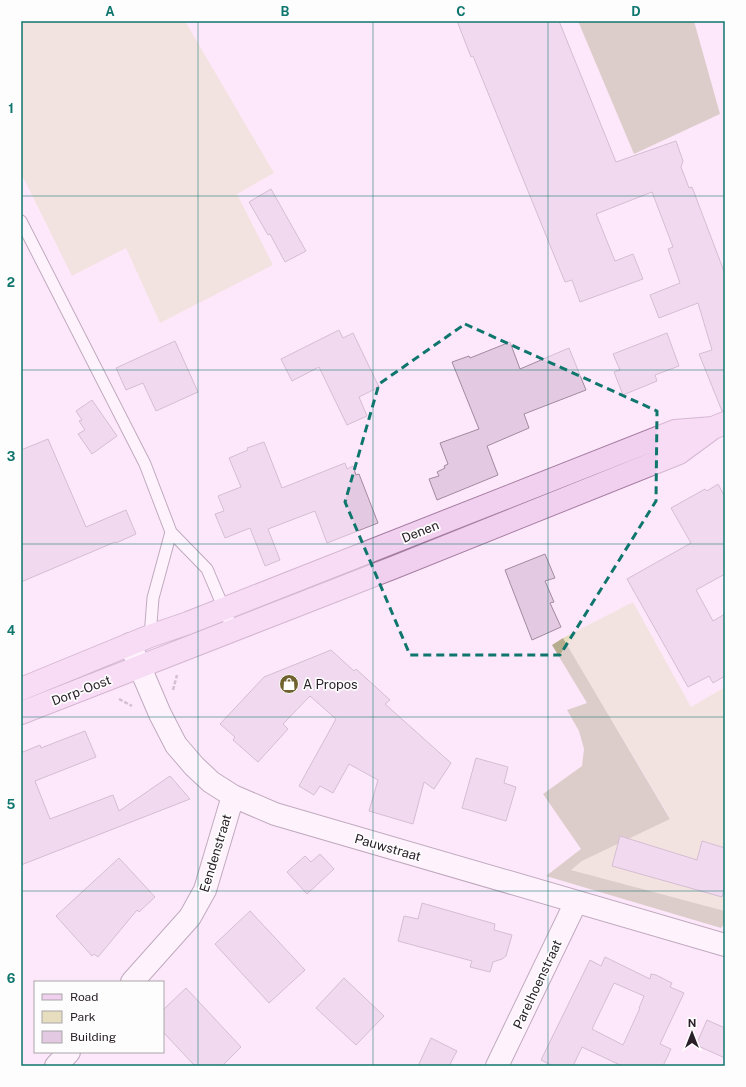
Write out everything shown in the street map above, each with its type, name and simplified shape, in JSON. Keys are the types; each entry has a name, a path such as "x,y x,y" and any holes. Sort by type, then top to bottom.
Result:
{"main road":[{"name":"Denen","path":"130,644 223,609 675,431 719,425"},
{"name":"Denen","path":"141,667 679,453 719,425"},
{"name":"Dorp-Oost","path":"21,689 130,644"},
{"name":"Dorp-Oost","path":"21,713 141,667"}],"street":[{"name":"Pauwstraat","path":"130,644 160,714 176,745 194,766 205,776 233,796 275,814 725,945"},
{"name":"Eendenstraat","path":"133,981 190,917 205,890 233,796"},
{"name":"Parelhoenstraat","path":"497,1066 576,902"},
{"path":"56,1066 68,1053"}],"lane":[{"path":"21,221 145,464 172,532 207,569 233,630"},
{"path":"150,636 153,598 172,532"}],"path":[{"path":"173,693 177,674"}],"highlighted area":[{"path":"465,324 657,411 656,501 560,655 410,655 345,502 379,384"}],"green space":[{"path":"21,21 185,21 274,173 237,194 273,265 160,323 126,248 72,276 21,173"},
{"path":"633,602 691,707 725,687 725,911 570,870 582,861 670,818 563,638"}],"shaded area":[{"path":"578,21 694,21 720,114 634,154"},
{"path":"563,638 670,819 582,861 571,870 725,911 725,923 721,928 546,876 581,849 543,794 582,766 584,749 579,731 567,710 587,703 552,645"}],"building":[{"path":"457,21 559,21 616,162 676,141 683,161 681,167 689,188 692,187 725,274 725,411 722,411 699,354 712,350 698,303 659,318 650,295 680,283 668,249 673,247 652,192 596,214 615,261 633,254 643,279 580,302 572,280 565,282 473,56 471,57"},
{"path":"271,189 306,251 285,262 270,234 268,235 249,202"},
{"path":"339,330 343,338 353,333 379,387 359,397 367,416 347,425 319,367 292,381 281,359"},
{"path":"667,333 679,366 655,375 657,381 623,395 614,372 620,370 613,354"},
{"path":"175,341 198,392 156,411 143,383 126,390 116,368"},
{"path":"510,342 520,369 569,348 586,390 524,414 529,428 487,446 498,475 437,500 429,479 439,476 437,472 445,468 444,466 448,464 440,443 479,429 452,362 469,356 470,358"},
{"path":"92,400 117,436 92,454 78,434 85,430 79,421 82,420 76,411"},
{"path":"48,439 86,527 126,510 136,534 21,582 21,450"},
{"path":"264,442 282,488 345,463 347,469 353,466 356,475 359,474 378,523 327,543 315,511 268,529 280,560 265,566 250,528 225,538 215,514 224,511 218,496 241,487 229,458 248,450 247,448"},
{"path":"718,484 725,497 725,574 696,590 713,621 725,614 725,676 713,683 709,676 688,687 627,579 691,543 671,508 705,489 707,491"},
{"path":"545,554 555,578 545,581 554,602 550,603 561,627 532,640 505,570"},
{"path":"331,650 354,671 356,669 390,700 385,704 451,763 434,789 424,782 413,824 369,811 378,780 349,764 333,793 320,786 314,795 299,786 336,719 310,696 283,724 288,729 258,762 233,740 235,737 220,724 264,677"},
{"path":"85,731 96,757 35,781 50,819 113,795 119,811 170,776 190,799 21,865 21,750 23,752 40,745 41,748"},
{"path":"476,758 508,767 504,783 516,787 506,821 462,808"},
{"path":"620,836 697,860 702,841 725,848 725,886 722,897 612,866"},
{"path":"320,854 334,869 307,894 287,872 305,856 311,862"},
{"path":"119,858 155,897 139,912 137,910 98,957 94,954 92,956 56,916"},
{"path":"422,903 495,924 494,930 512,935 506,956 493,962 490,972 470,967 472,961 398,941 404,916 418,919"},
{"path":"250,911 305,970 269,1003 215,944"},
{"path":"605,957 650,979 651,974 656,975 672,983 670,987 684,993 660,1044 671,1049 663,1066 622,1066 582,1047 573,1066 553,1066 541,1060 590,960 601,966","holes":["614,983 644,996 623,1045 592,1029"]},
{"path":"344,978 384,1016 356,1045 316,1008"},
{"path":"186,988 241,1047 222,1066 195,1066 164,1033 164,1009"},
{"path":"707,1020 725,1028 725,1058 696,1045"},
{"path":"431,1038 457,1051 449,1066 418,1066"}],"place":[{"name":"A Propos","path":"289,684"}]}
